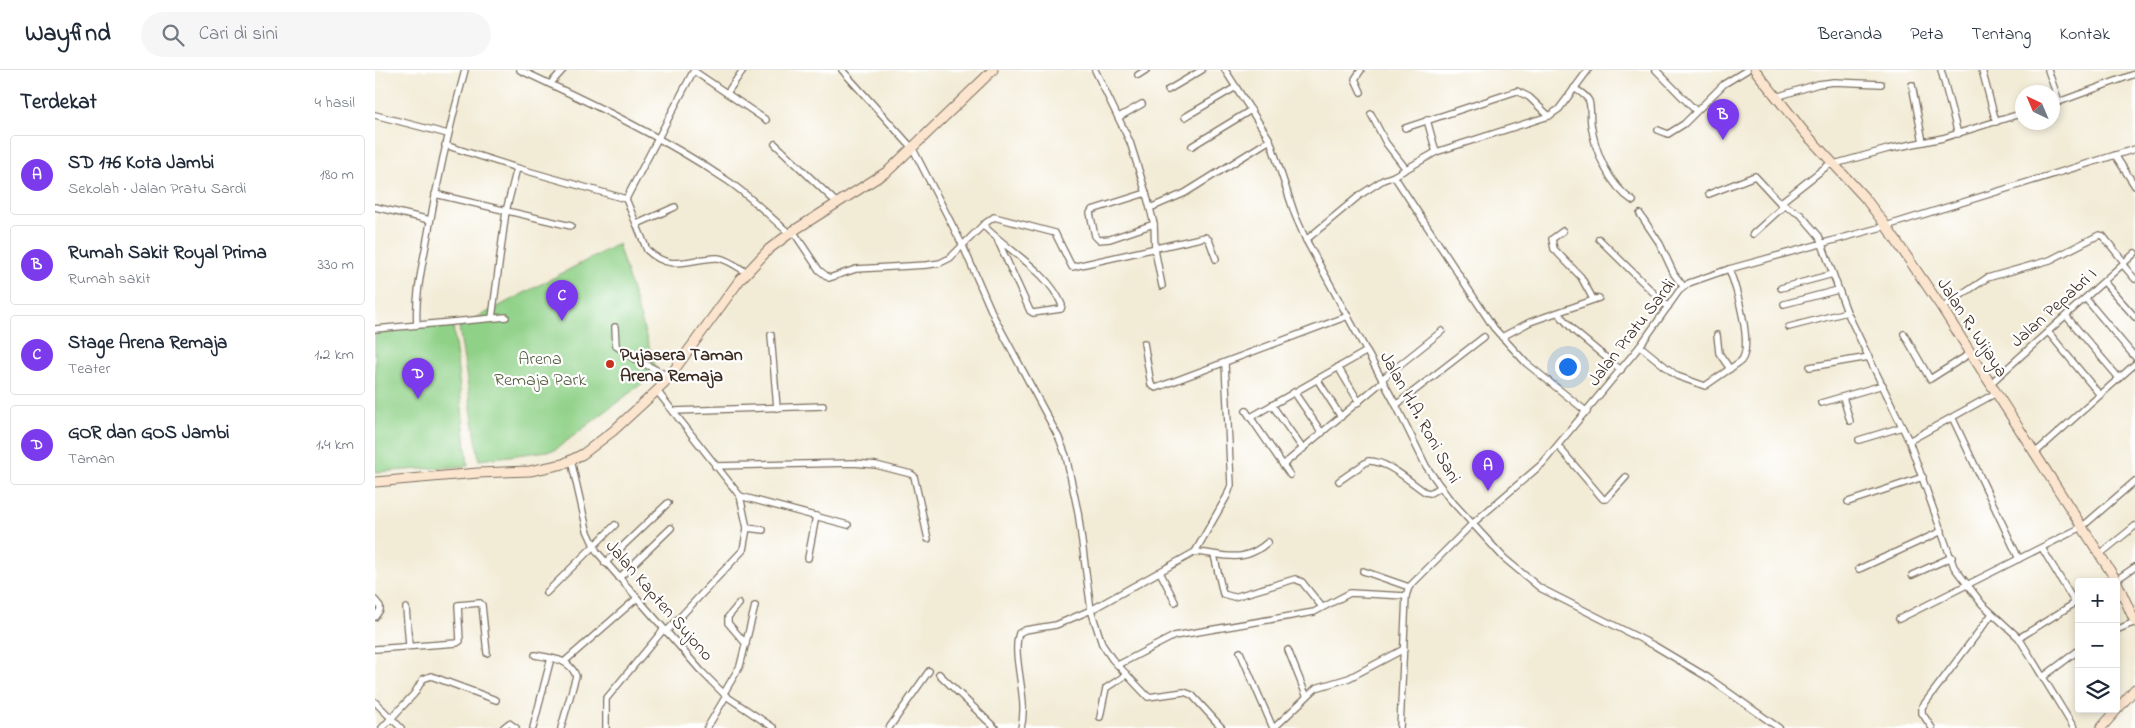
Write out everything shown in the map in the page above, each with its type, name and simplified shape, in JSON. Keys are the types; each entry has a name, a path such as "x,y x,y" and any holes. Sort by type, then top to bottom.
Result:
{"main road":[{"path":"375,482 478,473 530,471 571,460 613,431 657,391 670,377 746,272 791,232 888,171 993,70"},
{"name":"Jalan R. Wijaya","path":"1759,71 1776,97 1865,198 1886,226 1991,383 2115,578"},
{"name":"Jalan R. Wijaya","path":"2120,589 2135,622"},
{"path":"2101,728 2135,689"}],"street":[{"path":"417,324 419,286 430,220 445,144 465,70"},
{"path":"520,70 656,138 730,182 791,232 819,270 829,278 856,269 927,266 940,263 949,258 983,225 995,217 1055,233 1060,239 1071,267 1155,250 1197,237 1205,237 1209,240 1216,259"},
{"path":"550,84 563,70"},
{"path":"746,272 717,258 679,264 653,256 647,250 626,199 656,138 694,70 767,120"},
{"path":"727,93 743,70"},
{"path":"842,70 913,149 963,246 994,318 1059,438 1066,456 1078,512 1084,570 1091,610 1102,644 1126,675 1148,697 1184,692 1192,695 1221,728"},
{"path":"1095,70 1130,142 1146,193 1154,224 1155,250 1162,286"},
{"path":"1138,75 1146,70"},
{"path":"1168,90 1202,70"},
{"name":"Jalan H.A. Roni Sani","path":"1225,70 1269,140 1295,215 1306,240 1383,380 1426,466 1472,524 1505,558 1540,588 1655,646 1707,677 1779,728"},
{"path":"1361,70 1355,79 1361,92"},
{"path":"1306,240 1360,195 1383,180 1394,176 1436,152 1549,116 1559,109 1588,70"},
{"path":"1658,130 1668,134 1684,124 1724,84 1747,70"},
{"path":"1941,70 1958,134"},
{"path":"1982,70 1996,122"},
{"path":"2048,70 2053,85"},
{"path":"1658,71 1696,111"},
{"path":"2060,102 2127,73 2135,74"},
{"path":"1776,97 1818,84 1834,82 1881,84"},
{"path":"1913,85 1923,142"},
{"path":"1185,117 1236,87"},
{"path":"1574,88 1586,96 1589,102 1591,125 1602,162 1619,189 1633,201"},
{"path":"1405,128 1517,92 1529,98 1549,116"},
{"path":"1119,117 1142,104"},
{"path":"1192,146 1251,110"},
{"path":"1371,114 1386,143 1406,169"},
{"path":"375,115 448,134"},
{"path":"1753,234 1782,205 1827,166 1958,134 2015,116"},
{"path":"1427,120 1436,152"},
{"path":"1150,208 1185,193 1269,140"},
{"path":"445,144 517,168 626,199"},
{"path":"775,144 838,204"},
{"name":"Jalan Pratu Sardi","path":"1409,587 1472,524 1542,464 1621,370 1683,286 1729,269 1886,226 2135,149"},
{"path":"2115,155 2135,186"},
{"path":"492,318 506,211 517,168"},
{"path":"1394,176 1420,218 1502,337 1526,364 1587,412"},
{"path":"1709,194 1755,176 1782,205 1803,217 1822,242 1847,312 1909,441 1954,567 1992,614 2019,638 2074,728"},
{"path":"1146,193 1091,210 1090,216 1095,236 1099,240 1110,239 1154,224"},
{"path":"435,194 571,226"},
{"path":"375,207 430,220"},
{"path":"637,224 675,207"},
{"path":"1640,214 1660,244 1674,274 1683,286"},
{"path":"983,225 998,241 1014,252 1049,285 1060,299 1061,309 1033,313 1030,311 998,241"},
{"path":"1502,337 1530,322 1596,299 1581,277 1553,249 1552,239 1563,231"},
{"path":"1942,308 1987,278 2050,260 2099,235 2103,236 2135,279"},
{"path":"1599,239 1668,307"},
{"name":"Jalan Pepabri I","path":"1991,383 2067,317 2135,253"},
{"path":"1640,346 1677,376 1702,386 1711,384 1743,358 1746,346 1737,293 1729,269"},
{"path":"1781,288 1833,274"},
{"path":"2104,282 2135,317"},
{"path":"1784,304 1838,290"},
{"path":"2086,299 2135,357"},
{"path":"1789,327 1847,312"},
{"path":"1558,313 1573,331 1621,370"},
{"path":"1144,342 1151,384 1155,388 1225,364 1348,316"},
{"path":"375,329 506,317"},
{"path":"2067,317 2119,378"},
{"path":"615,327 616,346 633,358 670,377"},
{"path":"1283,465 1442,331"},
{"path":"2049,333 2100,395"},
{"path":"1903,334 1930,379 1971,353"},
{"path":"1717,335 1721,358 1730,369"},
{"path":"771,336 777,408"},
{"path":"1396,405 1484,337"},
{"path":"1251,417 1367,351"},
{"path":"1810,367 1869,357"},
{"path":"1021,728 1024,704 1018,651 1019,634 1025,630 1056,625 1091,610 1195,552 1227,496 1231,485 1225,364"},
{"path":"2035,453 2135,364"},
{"path":"1338,367 1359,402"},
{"path":"1317,379 1341,417"},
{"path":"1821,403 1883,385"},
{"path":"606,728 606,698 665,630 743,550 747,528 740,496 715,466 675,411 657,391"},
{"path":"1294,392 1322,433"},
{"path":"1909,441 1953,419 1996,393"},
{"path":"1843,397 1850,420"},
{"path":"1272,404 1303,449"},
{"path":"675,411 823,406"},
{"path":"1247,411 1290,475"},
{"path":"1953,419 2019,559"},
{"path":"1859,440 1902,427"},
{"path":"1558,446 1603,499 1606,499 1626,477"},
{"name":"Jalan Kapten Sujono","path":"571,460 587,530 593,545 605,563 725,694 765,726 774,728"},
{"path":"1339,481 1369,461 1374,461 1387,466 1425,492 1430,493 1441,487"},
{"path":"715,466 854,463 876,465 911,474 914,476 928,539"},
{"path":"1848,502 1923,477"},
{"path":"1899,619 2082,527 2135,481"},
{"path":"740,496 848,525"},
{"path":"605,563 667,503"},
{"path":"808,558 816,516"},
{"path":"546,593 615,525"},
{"path":"2100,554 2135,526"},
{"path":"619,578 671,528"},
{"path":"747,528 763,530"},
{"path":"1859,569 1942,531"},
{"path":"1195,552 1214,555 1251,555 1268,542"},
{"path":"2019,638 2075,603 2042,548"},
{"path":"1214,555 1223,594 1227,596 1234,597 1295,580 1303,582 1322,608"},
{"path":"1912,575 1951,557"},
{"path":"2119,578 2135,567"},
{"path":"1363,571 1409,587 1406,596 1399,728"},
{"path":"1160,572 1175,602"},
{"path":"1118,665 1174,636 1314,612 1350,593 1406,596"},
{"path":"564,662 636,599"},
{"path":"375,600 381,610 375,617"},
{"path":"375,649 458,642 458,605 480,604 482,605 487,653"},
{"path":"739,604 728,617 728,623 746,644"},
{"path":"707,728 740,666 755,606"},
{"path":"406,608 409,645"},
{"path":"1932,728 1922,713 1922,707 1992,614"},
{"path":"2120,628 2135,622"},
{"path":"1240,652 1273,728 1306,695 1316,688 1362,672 1404,649"},
{"path":"1288,650 1306,695"},
{"path":"2043,677 2075,653"},
{"path":"535,655 564,662 573,669 576,676 561,728"},
{"path":"533,728 551,658"},
{"path":"889,728 929,671"},
{"path":"939,674 995,728"},
{"path":"1100,717 1106,688 1126,675"},
{"path":"382,728 414,694 423,679 431,676 496,700"},
{"path":"375,702 401,728"},
{"path":"503,728 509,723 516,728"}],"green space":[{"name":"Arena Remaja Park","path":"618,244 657,372 555,450 479,460 459,327"},
{"path":"453,324 468,466 375,472 375,331"}],"place":[{"name":"Rumah Sakit Royal Prima","path":"1723,140"},
{"name":"Stage Arena Remaja","path":"562,321"},
{"name":"Pujasera Taman Arena Remaja","path":"610,364"},
{"name":"GOR dan GOS Jambi","path":"418,399"},
{"name":"SD 176 Kota Jambi","path":"1488,491"}]}
